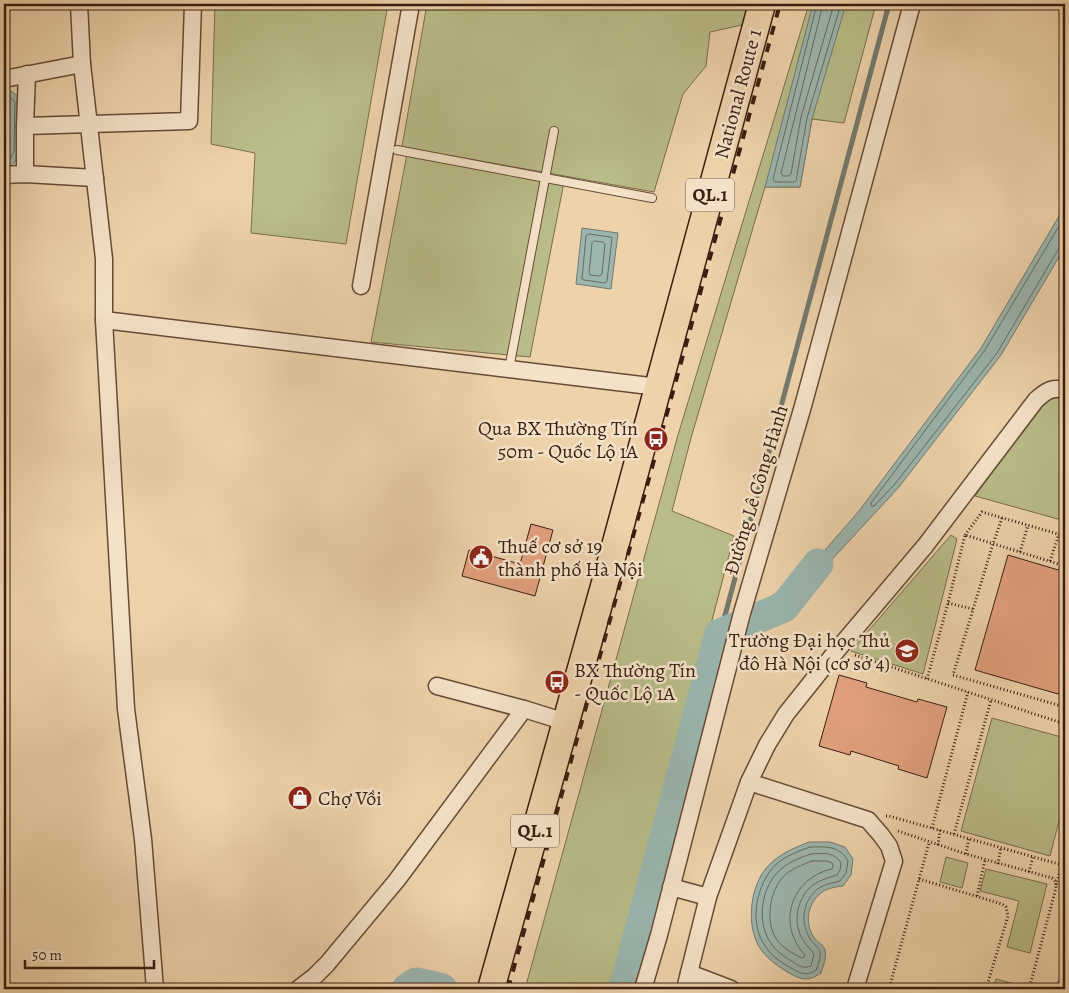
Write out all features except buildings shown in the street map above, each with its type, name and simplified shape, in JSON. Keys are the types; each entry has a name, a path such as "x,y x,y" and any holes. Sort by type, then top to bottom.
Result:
{"highway":[{"name":"National Route 1","path":"658,386 762,4"},
{"name":"QL.1","path":"491,989 658,386"}],"street":[{"path":"79,4 82,64 104,259 104,320 126,709 143,840 154,989"},
{"path":"25,126 189,120 193,4"},
{"path":"361,286 411,4"},
{"name":"Đường Lê Công Hành","path":"643,989 742,613 803,406 912,4"},
{"path":"4,79 82,64"},
{"path":"25,174 27,74"},
{"path":"4,175 25,174 95,178"},
{"path":"104,320 658,386"},
{"path":"685,989 708,897 749,782 767,745 786,714 925,546 1036,400 1046,391 1065,389"},
{"path":"437,686 566,722"},
{"path":"298,989 327,964 397,880 524,709"},
{"path":"749,782 868,820 889,846 894,860 855,989"},
{"path":"671,888 708,897"},
{"path":"689,973 731,989"}],"lane":[{"path":"509,369 554,131"},
{"path":"397,150 652,198"}],"path":[{"path":"927,679 964,536 982,512 1065,536"},
{"path":"1002,518 953,675 1065,707"},
{"path":"1020,552 1028,525"},
{"path":"1050,561 1058,534"},
{"path":"964,536 1065,566"},
{"path":"948,603 973,609"},
{"path":"838,649 1065,724"},
{"path":"932,828 968,692"},
{"path":"954,834 992,700"},
{"path":"868,820 889,816 1062,865"},
{"path":"868,820 985,860 1052,878 1056,882 1056,888"},
{"path":"938,845 940,830"},
{"path":"966,854 969,838"},
{"path":"890,989 929,842"},
{"path":"998,864 1001,848"},
{"path":"1028,989 1065,853"},
{"path":"1030,872 1033,857"},
{"path":"977,896 985,860"},
{"path":"919,879 1002,904 1006,907 1008,916 986,989"},
{"path":"1057,989 1065,959"}],"green space":[{"path":"215,4 388,4 346,244 251,233 255,153 211,144"},
{"path":"427,4 748,4 742,25 710,32 706,66 683,94 654,192 402,147"},
{"path":"809,4 876,4 844,123 812,119 800,187 765,187 691,438 672,511 734,536 616,989 525,989 678,435"},
{"path":"407,154 564,182 530,357 371,342"},
{"path":"1065,394 1065,521 975,496 1048,399"},
{"path":"951,535 957,539 923,674 851,651"},
{"path":"992,718 1065,738 1065,798 1050,856 961,831"},
{"path":"946,857 968,863 962,888 940,882"},
{"path":"986,869 1047,884 1030,953 1007,947 1019,901 980,891"},
{"path":"996,979 1019,985 1017,989 993,989"}],"water":[{"path":"813,4 846,4 812,119 800,187 765,187"},
{"path":"10,90 20,98 19,153 11,166 4,166 4,91"},
{"path":"1065,206 1065,247 1001,355 899,487 801,593 757,614 761,602 799,580 859,511 981,348"},
{"path":"582,228 618,233 611,289 576,284"},
{"path":"809,842 830,842 845,847 853,859 851,875 843,886 823,891 810,908 809,927 815,939 824,948 826,956 821,973 812,978 805,979 782,968 762,951 753,931 751,919 754,895 762,874 769,865 783,854"}],"waterway":[{"path":"720,634 889,4"},
{"path":"624,989 720,634 784,607 818,564"},
{"path":"407,989 416,983 442,989"}],"railway":[{"path":"508,989 780,4"}],"place":[{"name":"Qua BX Thường Tín 50m - Quốc Lộ 1A","path":"656,439"},
{"name":"Thuế cơ sở 19 thành phố Hà Nội","path":"481,557"},
{"name":"Trường Đại học Thủ đô Hà Nội (cơ sở 4)","path":"907,651"},
{"name":"BX Thường Tín - Quốc Lộ 1A","path":"557,682"},
{"name":"Chợ Vồi","path":"300,798"}]}
